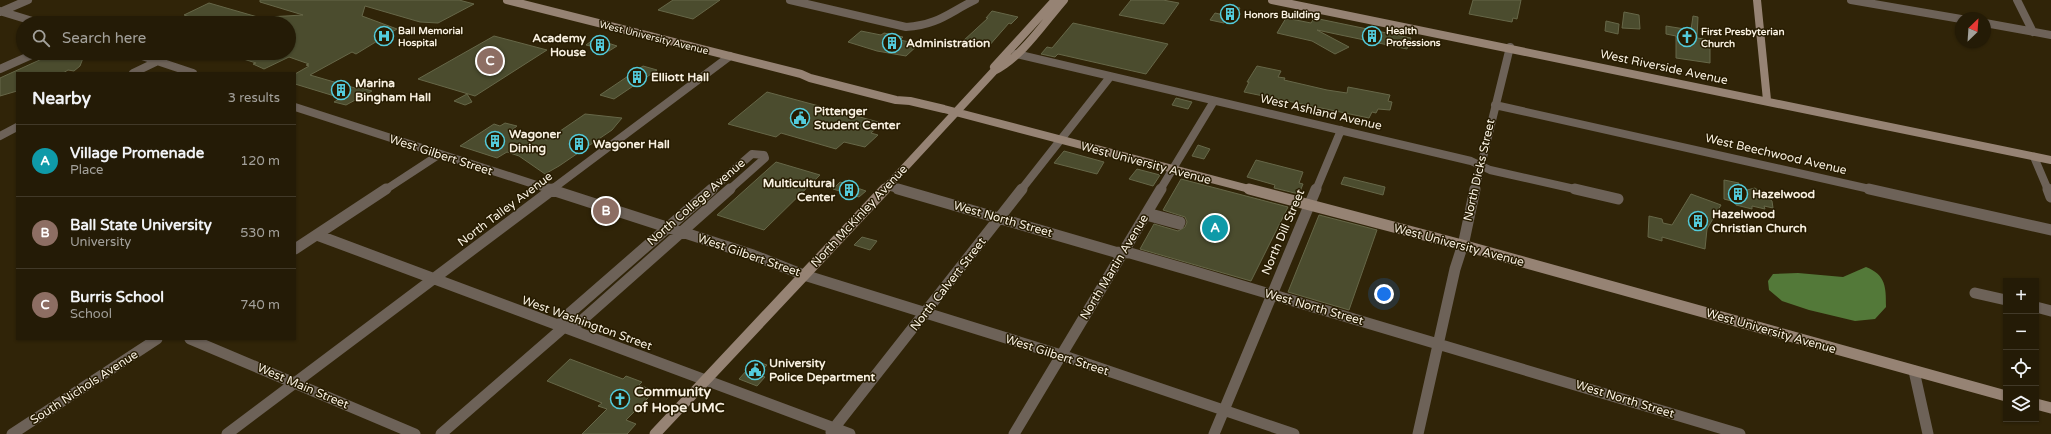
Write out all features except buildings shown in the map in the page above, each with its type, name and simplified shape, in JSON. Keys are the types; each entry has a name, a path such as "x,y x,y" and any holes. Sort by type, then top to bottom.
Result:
{"street":[{"path":"0,11 28,0"},
{"name":"West University Avenue","path":"507,0 801,74 810,78 896,100 910,101 954,112 1462,245 2003,395"},
{"path":"790,0 906,27 919,27 939,22 975,0"},
{"name":"West Riverside Avenue","path":"1272,0 1498,47 1506,47 1767,100 2051,160"},
{"path":"1286,0 1498,44 1506,47"},
{"path":"1757,0 1767,100"},
{"path":"1851,0 1955,18"},
{"path":"2017,0 2033,32"},
{"path":"994,71 994,67 1057,1"},
{"name":"North McKinley Avenue","path":"655,434 887,186 954,112 994,71 1000,69 1016,54 1057,1"},
{"path":"0,11 16,16"},
{"path":"1991,24 2051,35"},
{"name":"North Dicks Street","path":"1418,434 1438,343 1495,105 1506,47"},
{"name":"West Ashland Avenue","path":"1016,54 1341,130 1480,164 1490,170 1618,199"},
{"name":"North Talley Avenue","path":"227,434 730,56"},
{"path":"0,69 20,60"},
{"path":"155,60 190,72"},
{"path":"135,72 158,61"},
{"name":"North Calvert Street","path":"832,431 926,313 1110,76"},
{"name":"North Martin Avenue","path":"1014,434 1214,101"},
{"name":"West Beechwood Avenue","path":"1495,105 2051,230"},
{"name":"West Gilbert Street","path":"296,107 772,262 804,275 1060,356 1294,434"},
{"path":"0,136 16,128"},
{"name":"North Dill Street","path":"1214,434 1271,294 1341,130"},
{"path":"296,248 440,154"},
{"name":"North College Avenue","path":"442,434 563,328 580,322 764,158 764,155 752,154 563,319 563,328"},
{"path":"2034,156 2051,197"},
{"name":"West North Street","path":"887,186 1115,252 1124,252 1271,294 1740,434"},
{"name":"West Washington Street","path":"317,235 705,381 832,431 850,434"},
{"path":"1975,293 2003,299"},
{"path":"2039,308 2051,311"},
{"name":"South Nichols Avenue","path":"12,434 155,340"},
{"name":"West Main Street","path":"192,340 296,382 415,434"},
{"path":"1914,371 1928,434"},
{"path":"2039,405 2051,408"}],"shaded area":[{"path":"1866,267 1878,274 1884,282 1886,293 1886,307 1875,319 1855,321 1809,310 1782,301 1769,290 1768,281 1773,274 1798,273 1843,277"}],"place":[{"name":"Honors Building","path":"1230,14"},
{"name":"Ball Memorial Hospital","path":"384,36"},
{"name":"Health Professions","path":"1372,36"},
{"name":"First Presbyterian Church","path":"1687,37"},
{"name":"Administration","path":"892,43"},
{"name":"Academy House","path":"600,45"},
{"name":"Burris School","path":"490,61"},
{"name":"Elliott Hall","path":"637,77"},
{"name":"Marina Bingham Hall","path":"341,90"},
{"name":"Pittenger Student Center","path":"800,118"},
{"name":"Wagoner Dining","path":"495,141"},
{"name":"Wagoner Hall","path":"579,144"},
{"name":"Multicultural Center","path":"849,190"},
{"name":"Hazelwood","path":"1738,194"},
{"name":"Ball State University","path":"606,211"},
{"name":"Hazelwood Christian Church","path":"1698,221"},
{"name":"Village Promenade","path":"1215,228"},
{"name":"University Police Department","path":"755,370"},
{"name":"Community of Hope UMC","path":"620,399"}]}
